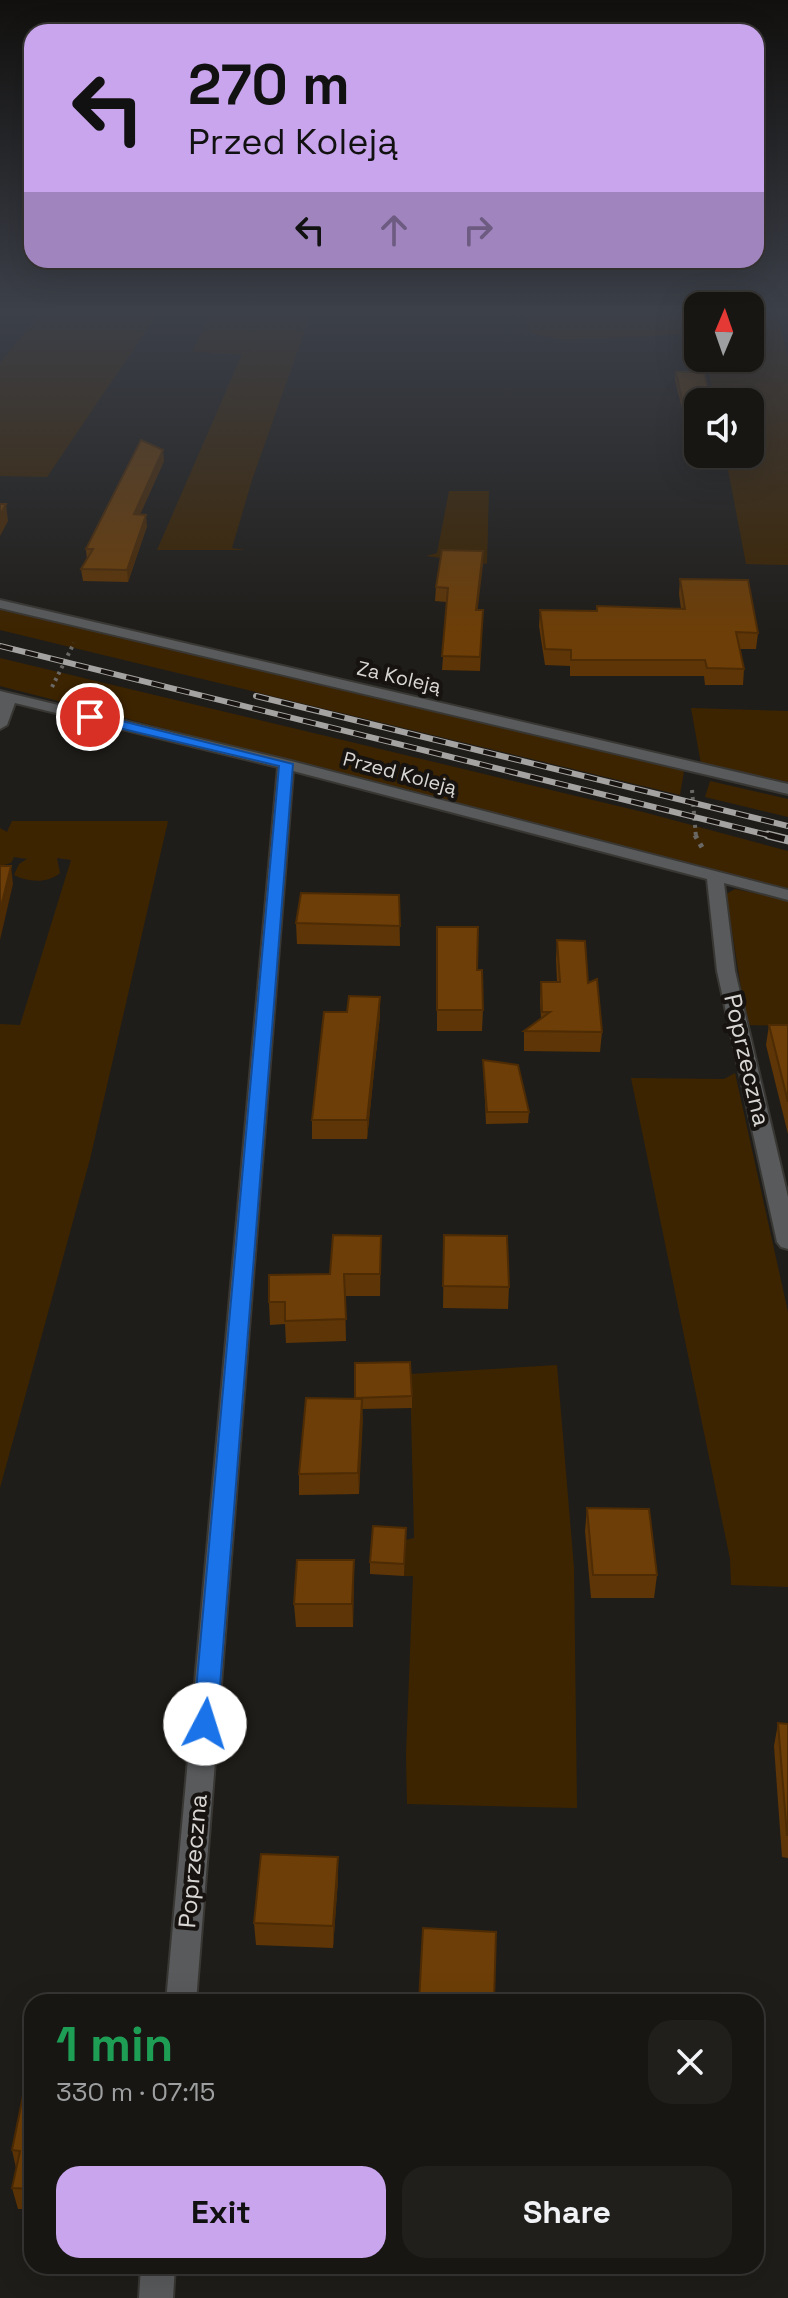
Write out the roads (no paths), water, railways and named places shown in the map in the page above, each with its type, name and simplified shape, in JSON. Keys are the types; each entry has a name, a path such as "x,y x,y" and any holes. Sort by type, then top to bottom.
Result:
{"street":[{"name":"Za Koleją","path":"0,604 788,789"},
{"name":"Przed Koleją","path":"5,696 286,764 788,895"},
{"path":"0,725 5,696"},
{"name":"Poprzeczna","path":"182,1994 286,764"},
{"name":"Poprzeczna","path":"717,876 726,971 788,1242"},
{"path":"156,2298 158,2274"}],"railway":[{"path":"0,646 776,837"},
{"path":"256,696 788,826"},
{"path":"768,835 776,837"},
{"path":"776,837 788,840"}]}
